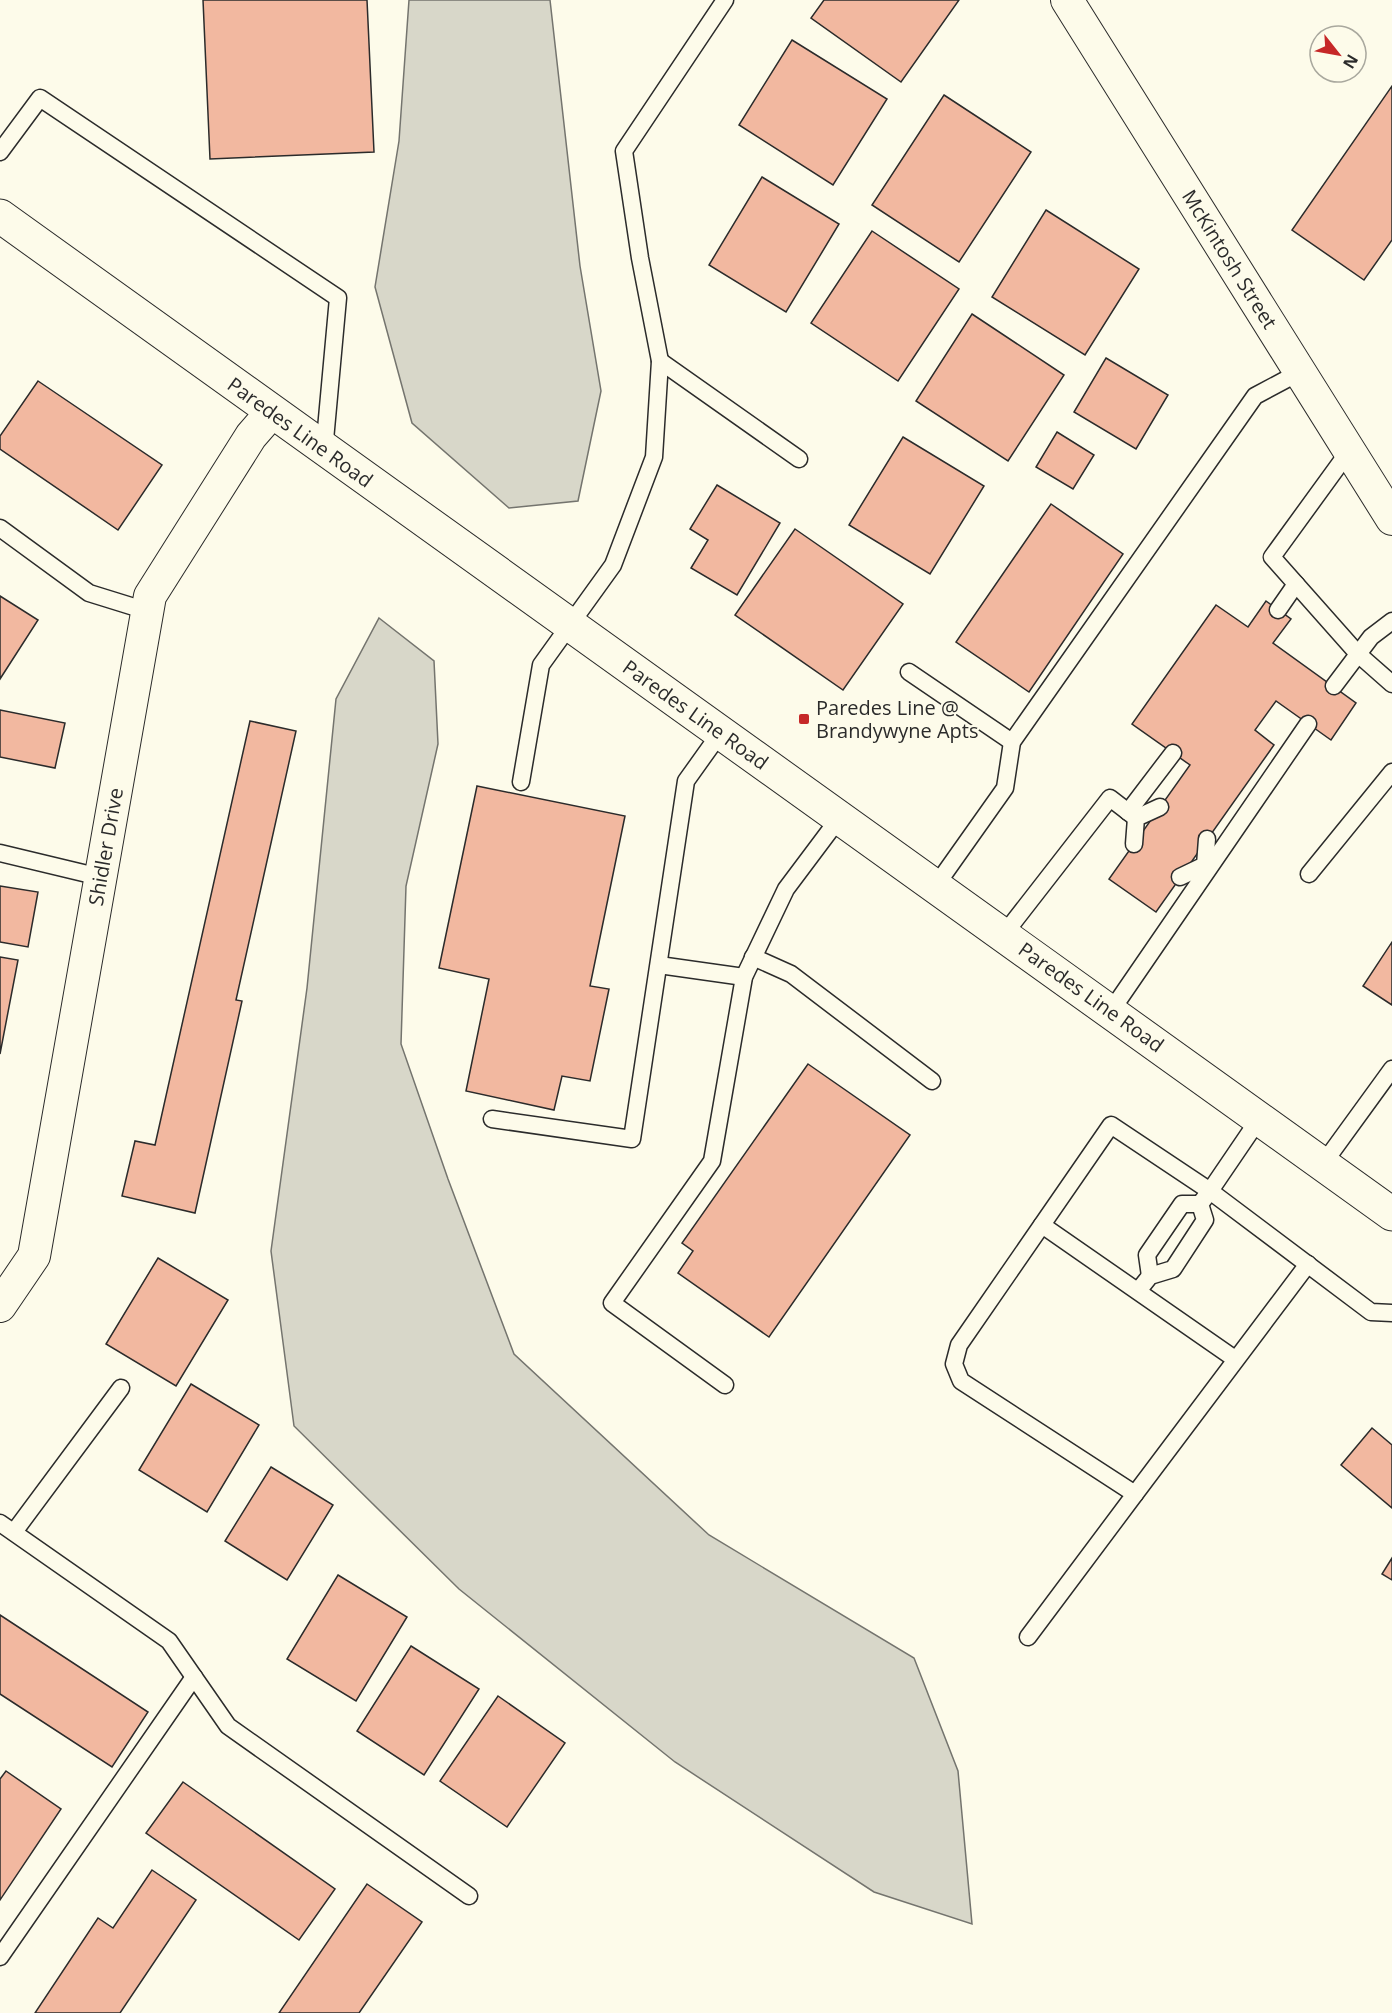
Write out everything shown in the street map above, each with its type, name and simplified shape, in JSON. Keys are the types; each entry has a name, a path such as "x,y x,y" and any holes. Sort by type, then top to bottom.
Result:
{"main road":[{"name":"Paredes Line Road","path":"0,216 324,451 937,884 1392,1214"}],"street":[{"name":"McKintosh Street","path":"1067,0 1349,451 1390,508"},
{"name":"Shidler Drive","path":"0,1306 34,1256 150,596 251,436 271,413"}],"lane":[{"path":"521,782 541,666 613,565 654,457 660,361 640,258 624,151 725,0"},
{"path":"0,152 39,98 338,298 324,451"},
{"path":"660,361 799,459"},
{"path":"937,884 1005,788 1011,742 1255,396 1300,372"},
{"path":"1349,451 1272,557 1358,654 1392,684"},
{"path":"0,528 89,593 147,611"},
{"path":"1278,610 1296,584"},
{"path":"1334,686 1371,637 1392,621"},
{"path":"909,672 1011,742"},
{"path":"1111,1011 1207,867 1308,724"},
{"path":"492,1119 632,1139 686,781 721,732"},
{"path":"1134,844 1132,815 1173,753"},
{"path":"1309,874 1392,772"},
{"path":"1005,933 1110,798 1132,815"},
{"path":"1132,815 1160,807"},
{"path":"725,1385 612,1303 712,1161 744,977 786,889 840,817"},
{"path":"1207,867 1208,839"},
{"path":"0,853 100,877"},
{"path":"1180,877 1207,867"},
{"path":"753,957 790,974 932,1082"},
{"path":"659,964 744,977"},
{"path":"1323,1164 1392,1069"},
{"path":"1138,1292 1150,1276 1173,1269 1205,1220 1205,1198 1259,1119"},
{"path":"1135,1494 961,1381 954,1364 959,1345 1111,1125 1205,1198 1308,1264 1371,1312 1392,1313"},
{"path":"1150,1276 1147,1255 1182,1204 1205,1198"},
{"path":"1042,1225 1235,1359"},
{"path":"1028,1637 1308,1264"},
{"path":"121,1388 7,1527 169,1641 228,1726 469,1896"},
{"path":"0,1957 194,1677"}],"shaded area":[{"path":"409,0 550,0 580,266 601,391 578,501 509,508 412,423 375,287 399,141"},
{"path":"379,618 434,661 438,744 406,886 401,1044 448,1179 514,1354 709,1535 914,1658 958,1771 972,1924 874,1892 675,1762 459,1589 294,1426 271,1251 307,988 336,699"}],"building":[{"path":"203,0 367,0 374,152 210,159"},
{"path":"824,0 959,0 901,82 811,18"},
{"path":"792,40 887,99 833,185 739,125"},
{"path":"1392,86 1392,240 1364,280 1292,230"},
{"path":"944,95 1031,152 959,262 872,205"},
{"path":"762,177 839,224 786,312 709,265"},
{"path":"1046,210 1139,269 1085,355 992,297"},
{"path":"872,231 959,289 898,381 811,323"},
{"path":"972,314 1064,375 1008,461 916,401"},
{"path":"1106,358 1168,395 1136,449 1074,412"},
{"path":"38,381 162,465 118,530 0,449 0,436"},
{"path":"1057,432 1094,455 1073,489 1036,467"},
{"path":"903,437 984,486 930,574 849,525"},
{"path":"717,485 780,523 737,595 691,568 708,540 690,529"},
{"path":"1051,504 1123,554 1029,692 956,642"},
{"path":"795,529 903,604 843,690 735,615"},
{"path":"0,596 38,620 0,679"},
{"path":"1266,601 1291,619 1273,643 1356,703 1331,740 1276,701 1255,730 1274,745 1156,912 1109,879 1190,765 1132,724 1216,605 1248,627"},
{"path":"0,710 65,723 55,768 0,757"},
{"path":"250,721 296,731 236,1000 242,1001 195,1213 122,1196 135,1141 155,1145"},
{"path":"477,786 625,816 590,986 609,989 590,1081 562,1076 554,1110 466,1091 489,979 439,968"},
{"path":"0,886 38,892 28,947 0,942"},
{"path":"1392,942 1392,1005 1363,986"},
{"path":"0,957 18,960 0,1054"},
{"path":"808,1064 910,1135 769,1337 678,1273 693,1251 682,1243"},
{"path":"158,1258 228,1300 176,1386 106,1344"},
{"path":"191,1384 259,1425 207,1512 139,1470"},
{"path":"1372,1428 1392,1445 1392,1508 1341,1465"},
{"path":"271,1467 333,1505 287,1580 225,1541"},
{"path":"1392,1558 1392,1580 1382,1574"},
{"path":"338,1575 407,1617 356,1701 287,1659"},
{"path":"0,1615 148,1712 112,1767 0,1694"},
{"path":"411,1646 479,1689 424,1775 357,1731"},
{"path":"498,1696 565,1743 507,1827 440,1781"},
{"path":"6,1771 61,1809 0,1900 0,1779"},
{"path":"183,1782 335,1889 299,1940 146,1833"},
{"path":"152,1870 196,1900 120,2013 35,2013 98,1918 113,1928"},
{"path":"367,1884 422,1922 359,2013 279,2013"}],"place":[{"name":"Paredes Line @ Brandywyne Apts","path":"804,719"}]}
